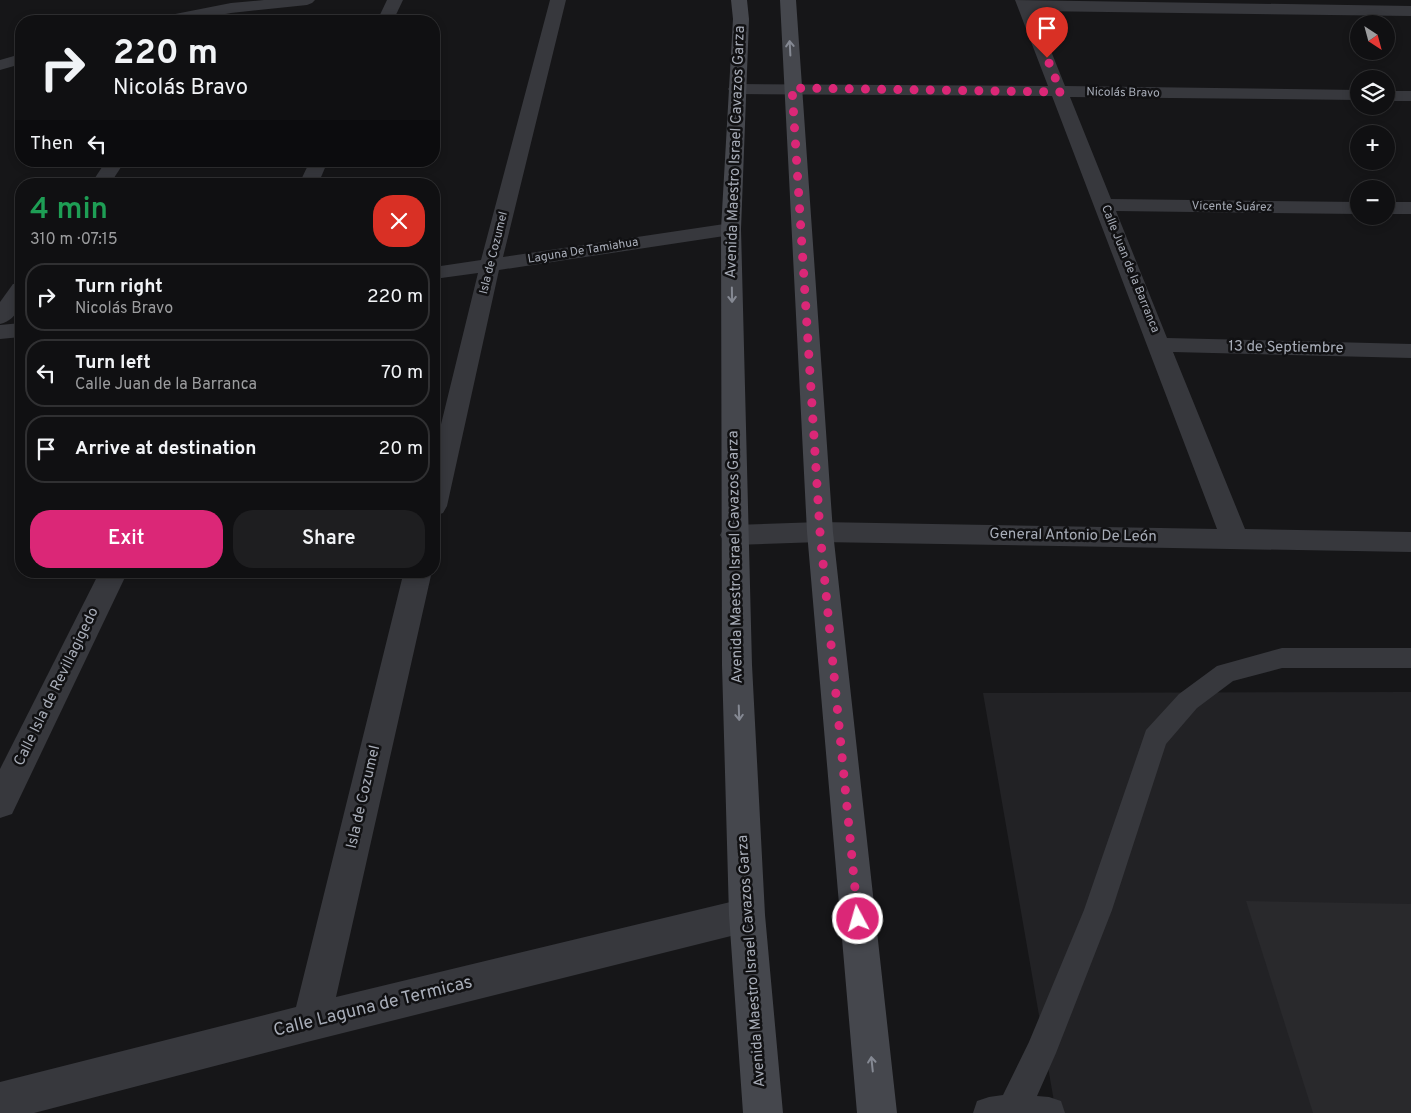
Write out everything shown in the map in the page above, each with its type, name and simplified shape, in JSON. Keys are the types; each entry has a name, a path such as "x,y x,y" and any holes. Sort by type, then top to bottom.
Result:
{"main road":[{"name":"Avenida Maestro Israel Cavazos Garza","path":"739,0 741,19 731,229 734,536 747,915 763,1113"},
{"path":"788,0 820,532 876,1113"}],"street":[{"path":"195,15 231,8 307,0"},
{"path":"388,15 395,0"},
{"name":"Isla de Cozumel","path":"440,480 490,265 558,0"},
{"path":"1025,3 1411,11"},
{"name":"Calle Juan de la Barranca","path":"1025,3 1235,539"},
{"path":"226,15 231,8"},
{"name":"Nicolás Bravo","path":"738,89 792,88 1350,95"},
{"path":"1395,96 1411,96"},
{"path":"104,178 112,167"},
{"name":"Vicente Suárez","path":"1105,205 1350,208"},
{"path":"1395,208 1411,208"},
{"name":"Laguna De Tamiahua","path":"440,272 731,229"},
{"path":"0,317 15,297"},
{"path":"0,332 15,331"},
{"name":"13 de Septiembre","path":"1160,345 1411,351"},
{"name":"General Antonio De León","path":"734,536 820,532 1411,542"},
{"name":"Calle Isla de Revillagigedo","path":"0,804 111,578"},
{"name":"Isla de Cozumel","path":"311,1022 416,578"},
{"name":"Calle Laguna de Termicas","path":"0,1102 311,1022 747,915"}],"lane":[{"path":"1001,1112 1040,1053 1098,910 1155,738 1188,702 1226,673 1282,658 1411,658"},
{"path":"1001,1112 1049,1113"}],"shaded area":[{"path":"1411,692 1411,1113 1056,1113 983,693"}],"building":[{"path":"1246,901 1411,904 1411,1113 1313,1113"}],"route":[{"path":"858,919 820,532 792,88 1061,92 1047,58"}]}
